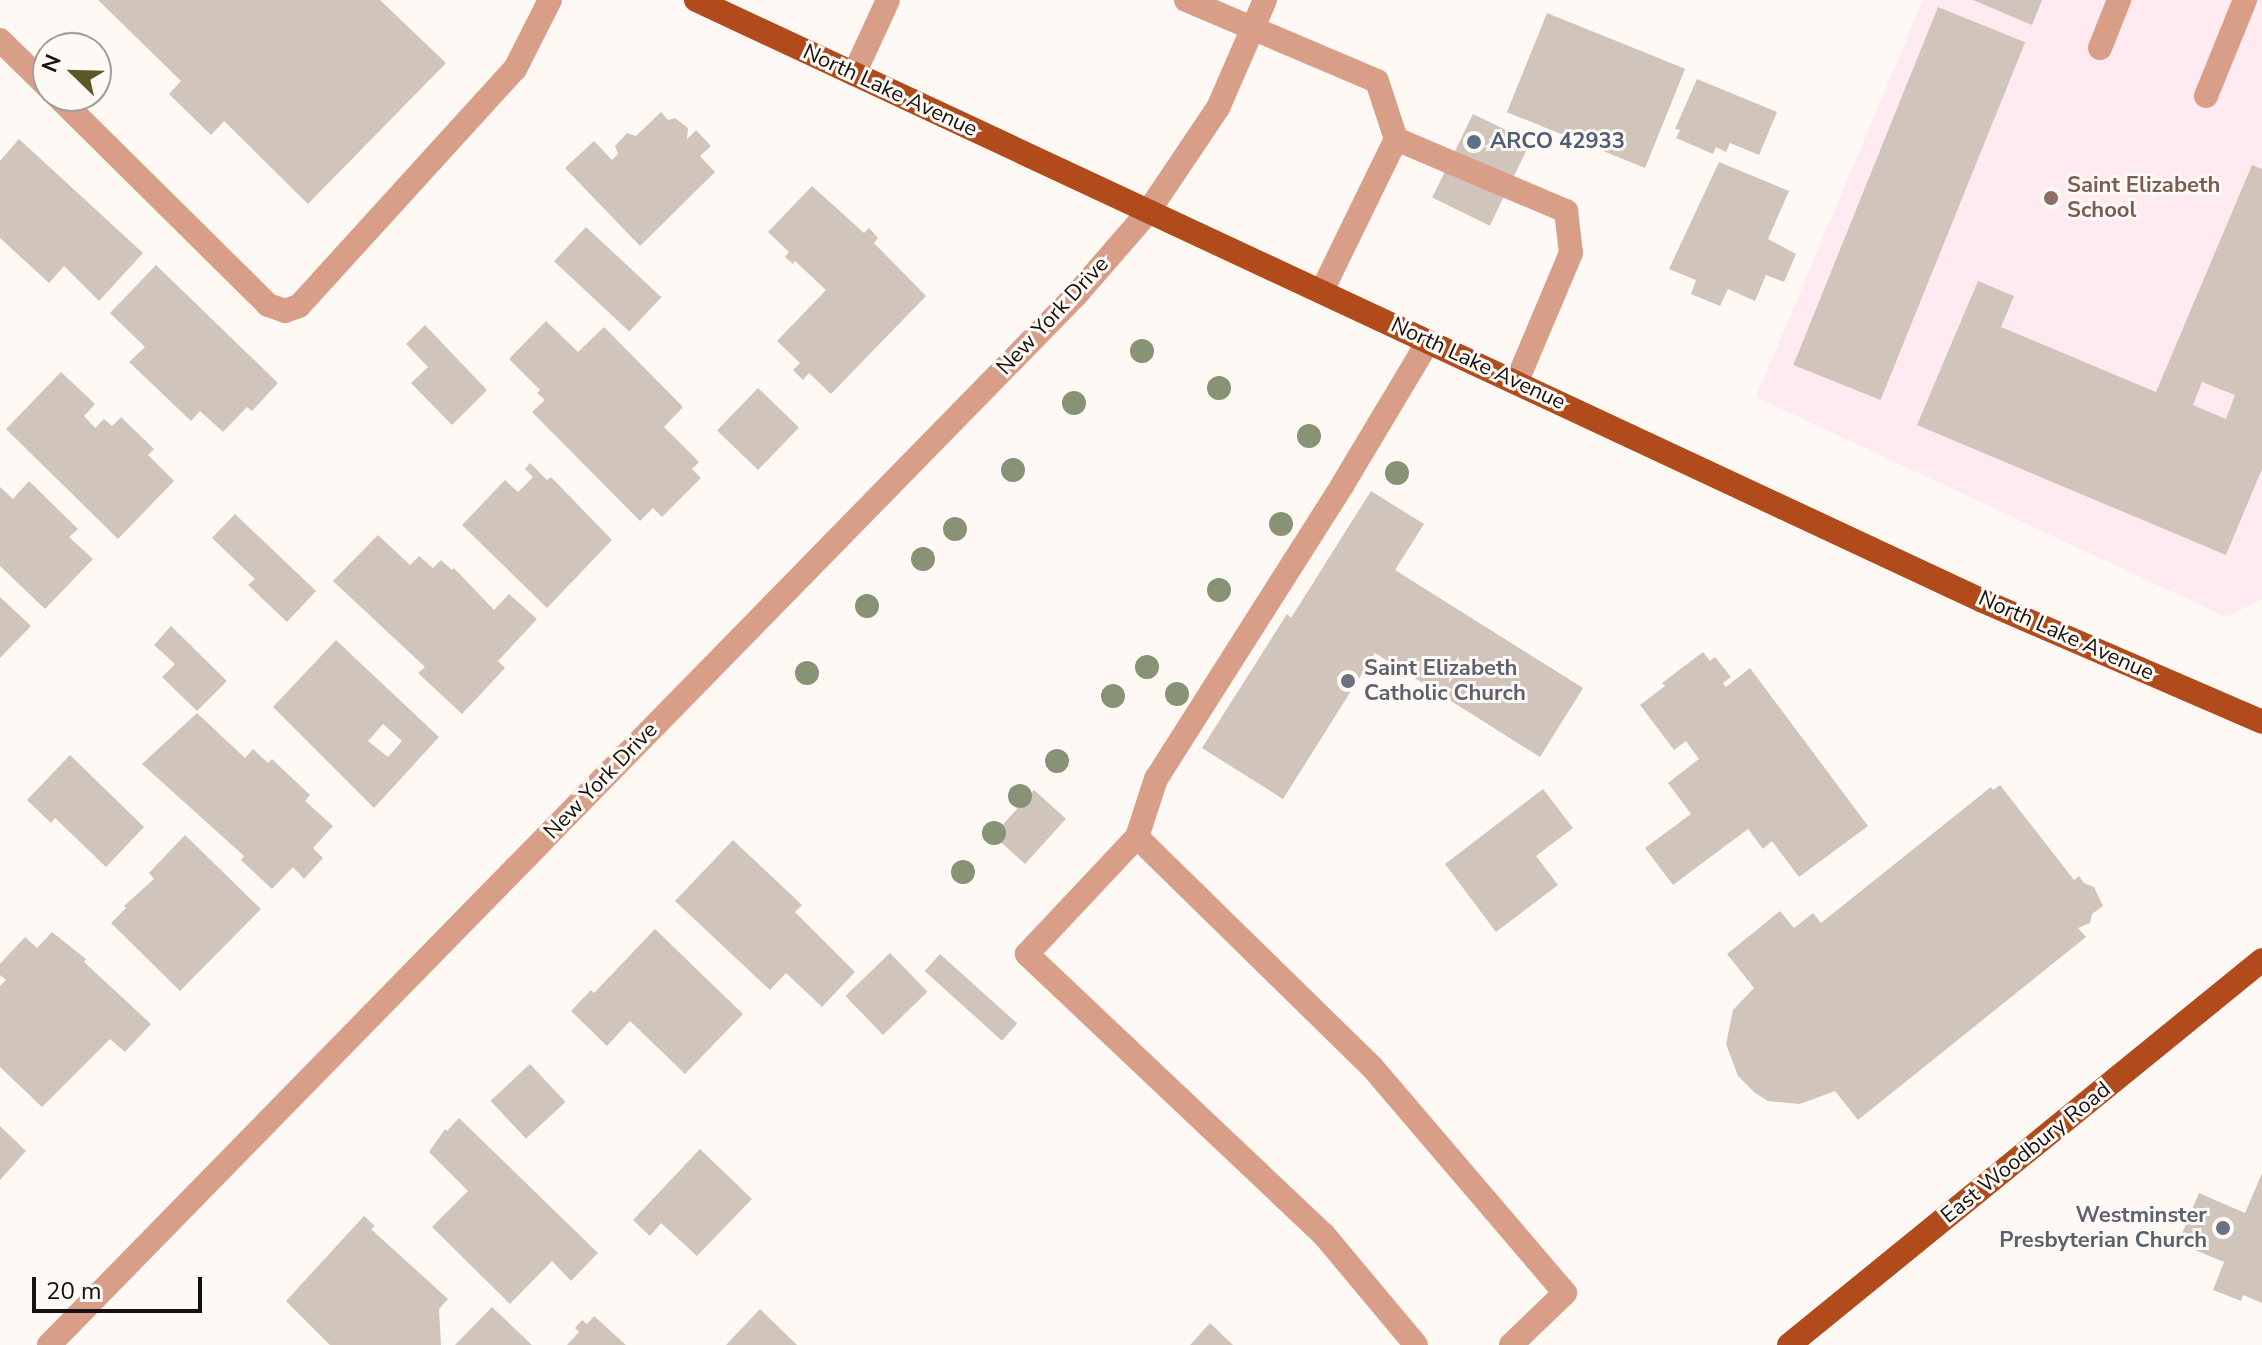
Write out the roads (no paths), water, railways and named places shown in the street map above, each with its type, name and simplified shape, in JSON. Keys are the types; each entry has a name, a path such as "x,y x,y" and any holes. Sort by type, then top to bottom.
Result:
{"main road":[{"name":"North Lake Avenue","path":"696,0 1983,601 2262,722"},
{"name":"East Woodbury Road","path":"1789,1345 2262,960"}],"street":[{"path":"73,112 268,305 285,311 299,306 515,69 550,0"},
{"path":"854,74 888,0"},
{"path":"1186,0 1377,81 1396,139 1322,291"},
{"name":"New York Drive","path":"49,1345 1077,294 1148,212 1218,108 1265,0"},
{"path":"2100,48 2119,0"},
{"path":"2206,96 2245,0"},
{"path":"0,40 32,71"},
{"path":"1396,139 1566,211 1571,253 1517,381"},
{"path":"1416,1345 1324,1235 1027,954 1137,837 1156,779 1343,484 1428,342"},
{"path":"1137,837 1372,1067 1565,1293 1511,1345"}],"place":[{"name":"ARCO 42933","path":"1474,142"},
{"name":"Saint Elizabeth School","path":"2051,198"},
{"name":"Saint Elizabeth Catholic Church","path":"1348,681"},
{"name":"Westminster Presbyterian Church","path":"2223,1228"}]}
